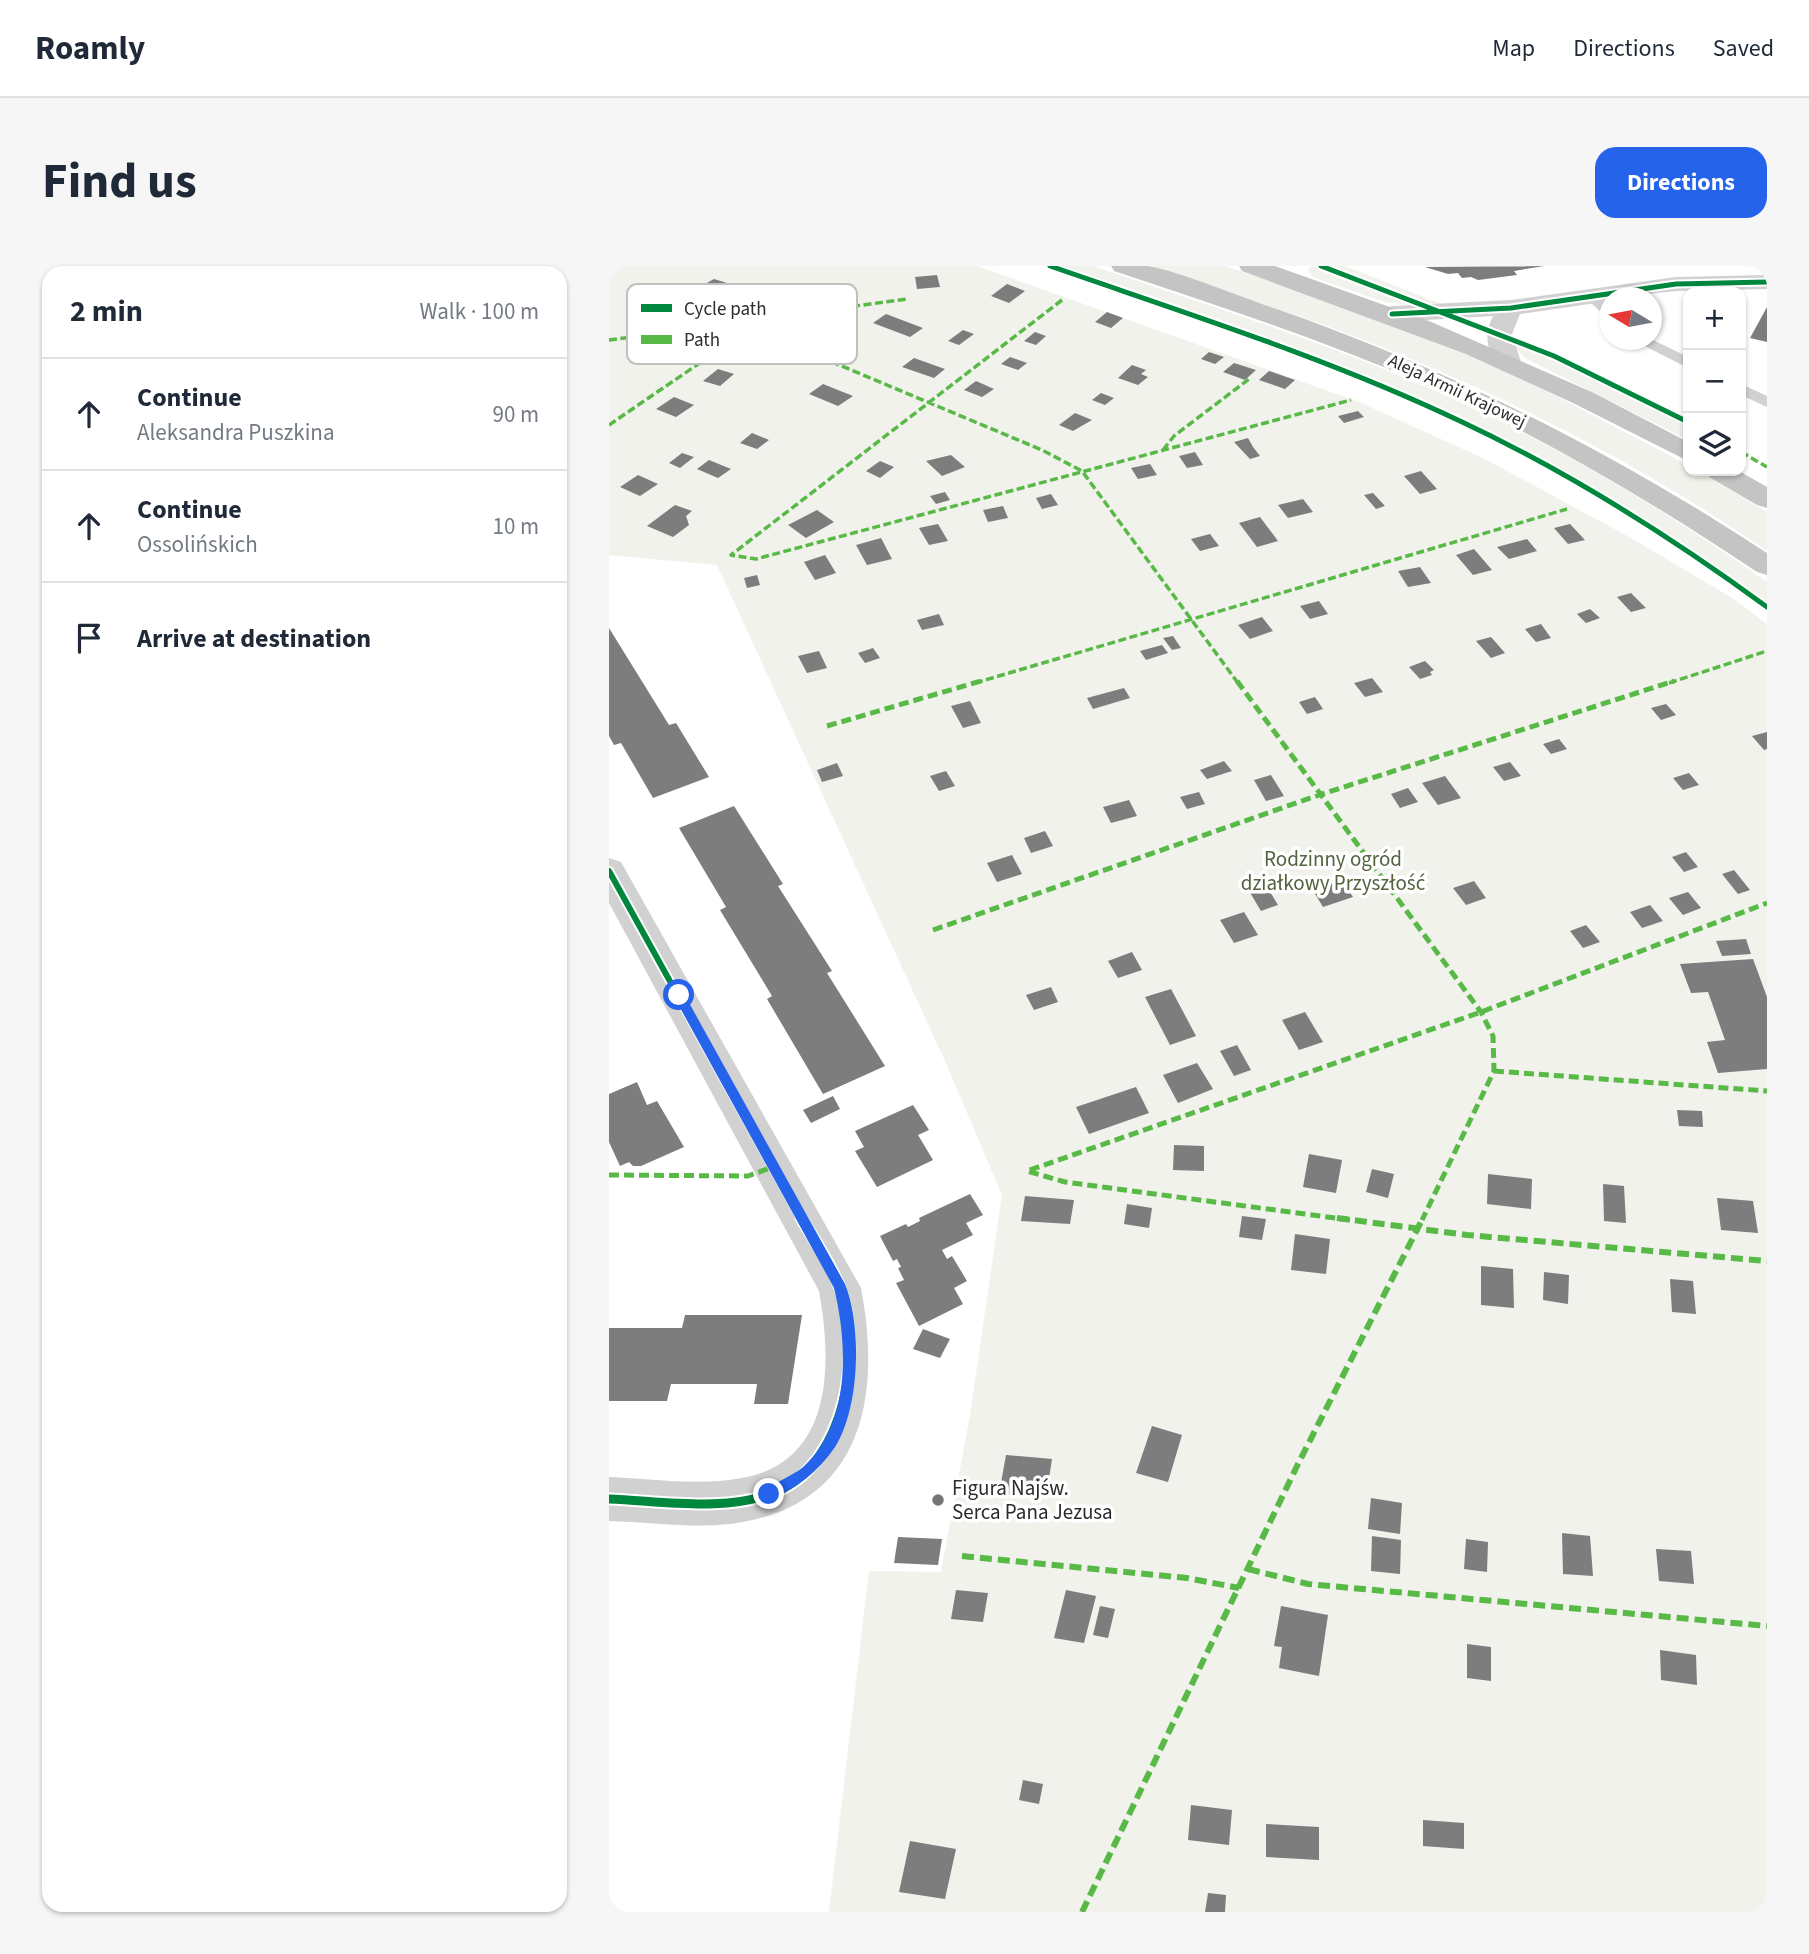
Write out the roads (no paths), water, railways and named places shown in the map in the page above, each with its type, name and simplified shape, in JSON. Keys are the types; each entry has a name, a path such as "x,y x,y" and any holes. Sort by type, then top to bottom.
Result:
{"main road":[{"name":"Aleja Armii Krajowej","path":"1123,266 1355,347 1463,393 1622,475 1767,566"},
{"path":"1251,266 1392,314 1508,362 1683,450"},
{"path":"1728,476 1767,499"}],"street":[{"path":"1392,314 1511,308 1676,284 1767,282"},
{"path":"1508,362 1499,346 1497,333 1511,308"},
{"path":"609,871 840,1287 850,1327 849,1368 841,1418 824,1454 806,1472 769,1494 742,1500 609,1499"}],"lane":[{"path":"1590,296 1599,305"},
{"path":"1661,350 1683,361"},
{"path":"1746,392 1767,402"}],"place":[{"name":"Figura Najśw. Serca Pana Jezusa","path":"938,1500"}],"park label":[{"name":"Rodzinny ogród działkowy Przyszłość","path":"1333,871"}]}
